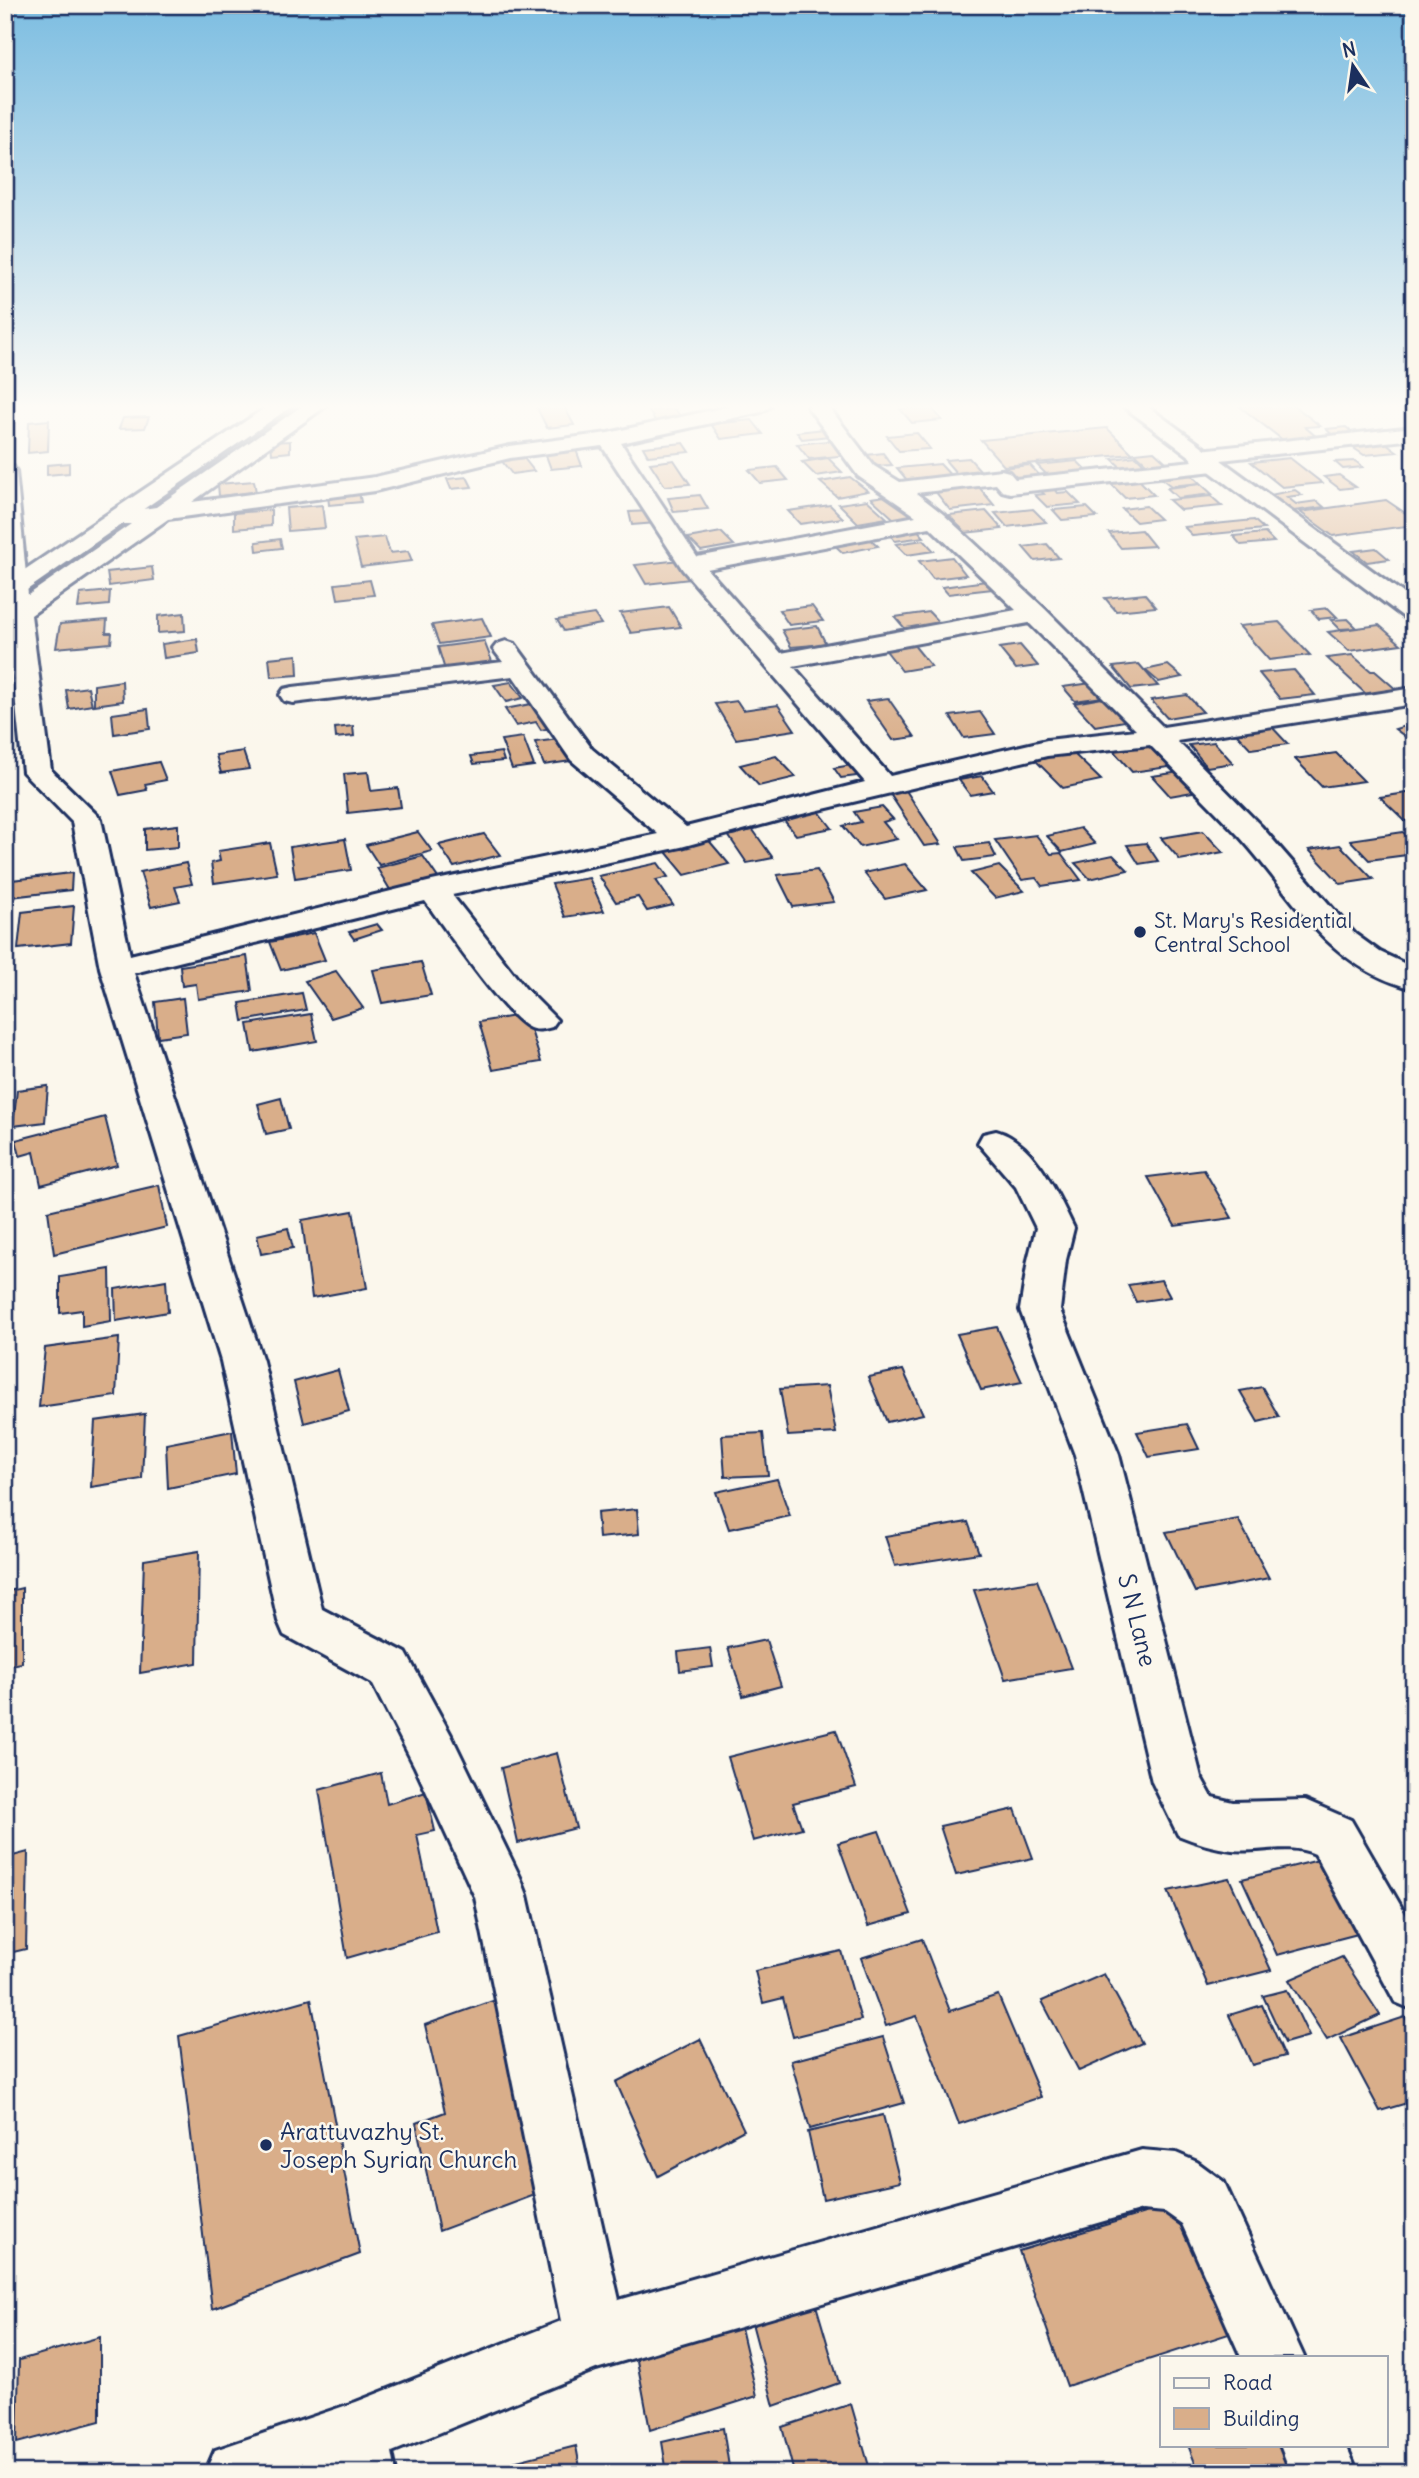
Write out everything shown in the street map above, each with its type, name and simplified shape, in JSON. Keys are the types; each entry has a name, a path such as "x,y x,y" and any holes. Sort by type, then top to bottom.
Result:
{"main road":[{"path":"7,522 11,604 37,772 86,819 116,968 242,1361 301,1620 389,1668 433,1751 501,1895 596,2338"},
{"path":"11,604 115,522"},
{"path":"11,604 148,522"},
{"path":"662,522 691,565 884,786"},
{"path":"691,565 921,522"},
{"path":"938,522 1036,614 1251,832 1345,942 1378,966 1414,979"},
{"path":"1290,522 1414,613"},
{"path":"774,662 1036,614"},
{"path":"293,695 512,659 572,738 580,754 681,838"},
{"path":"116,968 432,890 681,838 791,808 1047,748 1156,736 1414,696"},
{"path":"432,890 513,995 540,1020"},
{"name":"S N Lane","path":"996,1143 1032,1181 1055,1228 1040,1310 1097,1455 1177,1782 1196,1818 1233,1826 1306,1824 1333,1836 1414,1983"},
{"path":"238,2473 359,2453 596,2338 1142,2180 1176,2183 1203,2203 1273,2356"},
{"path":"1312,2446 1325,2473"}],"building":[{"path":"234,522 271,522 271,526 234,529"},
{"path":"287,522 324,522 325,528 288,531"},
{"path":"631,522 656,523 632,525"},
{"path":"955,522 995,522 1002,529 964,533"},
{"path":"1002,522 1046,522 1007,527"},
{"path":"1256,522 1264,529 1193,536 1184,527"},
{"path":"1313,522 1414,522 1414,525 1333,536"},
{"path":"915,527 924,537 895,541 887,531"},
{"path":"1141,530 1154,546 1121,548 1109,533"},
{"path":"721,532 734,545 701,551 688,538"},
{"path":"1265,533 1274,542 1241,545 1233,536"},
{"path":"866,535 878,546 843,553 830,541"},
{"path":"385,537 390,553 408,551 412,561 361,567 354,540"},
{"path":"280,539 282,548 257,551 256,542"},
{"path":"924,540 934,551 907,555 896,544"},
{"path":"1047,544 1059,558 1035,561 1023,547"},
{"path":"1376,548 1389,559 1367,562 1353,551"},
{"path":"952,557 966,575 933,579 919,561"},
{"path":"680,560 691,579 646,584 635,565"},
{"path":"152,567 154,580 109,586 107,572"},
{"path":"370,580 374,595 338,599 335,584"},
{"path":"986,581 993,589 948,594 942,587"},
{"path":"110,591 109,605 78,608 80,594"},
{"path":"1145,594 1156,607 1116,611 1105,598"},
{"path":"812,606 823,621 789,625 779,610"},
{"path":"669,607 681,627 631,633 620,613"},
{"path":"1328,608 1337,617 1319,619 1311,610"},
{"path":"929,612 942,626 907,631 895,617"},
{"path":"184,613 185,631 158,633 158,616"},
{"path":"594,614 601,624 564,631 557,620"},
{"path":"482,618 491,637 439,644 432,625"},
{"path":"1348,619 1357,628 1340,629 1331,620"},
{"path":"107,620 106,633 112,633 111,643 56,648 60,624"},
{"path":"1279,622 1310,655 1269,660 1239,626"},
{"path":"1379,625 1401,644 1349,651 1328,632"},
{"path":"817,626 826,644 791,647 782,630"},
{"path":"197,639 199,653 164,658 162,644"},
{"path":"484,641 493,664 445,670 438,647"},
{"path":"913,644 931,666 902,671 884,648"},
{"path":"1020,645 1038,666 1016,669 999,648"},
{"path":"297,655 298,675 271,677 269,658"},
{"path":"1352,655 1398,691 1367,695 1327,658"},
{"path":"1139,664 1158,686 1131,689 1113,667"},
{"path":"1168,665 1182,677 1159,682 1145,670"},
{"path":"1294,670 1315,695 1280,699 1259,673"},
{"path":"122,681 123,701 94,705 94,685"},
{"path":"511,682 523,698 506,702 494,685"},
{"path":"1091,683 1103,697 1075,701 1063,687"},
{"path":"88,687 92,705 69,709 66,690"},
{"path":"1187,695 1203,712 1167,718 1151,700"},
{"path":"1108,697 1130,720 1095,726 1074,703"},
{"path":"888,698 915,737 893,740 866,701"},
{"path":"737,701 743,710 778,705 795,730 736,739 715,704"},
{"path":"541,702 558,727 541,730 536,722 516,726 505,709"},
{"path":"148,709 150,729 114,734 112,714"},
{"path":"980,712 995,734 964,738 950,716"},
{"path":"1414,723 1414,743 1395,729"},
{"path":"353,726 354,736 336,738 335,728"},
{"path":"1271,726 1288,744 1251,749 1235,732"},
{"path":"523,737 534,766 512,769 501,740"},
{"path":"568,738 578,760 544,765 535,742"},
{"path":"1155,742 1176,766 1132,772 1111,748"},
{"path":"1214,742 1233,763 1207,767 1189,745"},
{"path":"243,751 249,769 221,773 216,755"},
{"path":"501,752 504,761 474,764 471,756"},
{"path":"1072,752 1101,780 1063,788 1034,759"},
{"path":"1336,753 1364,781 1322,787 1295,759"},
{"path":"776,756 796,777 759,786 740,765"},
{"path":"159,762 166,780 145,784 147,790 120,795 112,771"},
{"path":"857,764 865,775 841,778 834,768"},
{"path":"368,772 371,791 398,788 401,807 348,813 344,774"},
{"path":"1180,772 1198,791 1170,796 1152,776"},
{"path":"982,776 993,791 970,795 959,780"},
{"path":"905,789 941,844 924,846 888,791"},
{"path":"1414,792 1414,820 1405,821 1380,797"},
{"path":"814,805 832,828 796,835 778,813"},
{"path":"882,807 893,819 883,822 897,839 860,847 843,826 861,822 854,812"},
{"path":"178,825 178,847 145,850 145,829"},
{"path":"1080,828 1095,844 1062,852 1047,836"},
{"path":"753,830 773,858 747,863 728,835"},
{"path":"1203,831 1223,852 1180,860 1161,838"},
{"path":"418,832 432,851 379,865 366,845"},
{"path":"1403,832 1414,843 1414,854 1369,860 1350,840"},
{"path":"484,834 500,855 454,867 439,845"},
{"path":"1036,835 1051,854 1061,853 1081,880 1042,886 1036,878 1022,880 995,840"},
{"path":"705,836 729,864 685,875 662,847"},
{"path":"345,839 351,870 295,878 290,847"},
{"path":"270,843 277,874 214,883 211,863 220,861 218,851"},
{"path":"989,843 996,857 964,861 957,847"},
{"path":"1146,843 1158,861 1139,864 1127,845"},
{"path":"1340,845 1373,879 1341,884 1309,850"},
{"path":"1113,855 1128,870 1090,879 1075,863"},
{"path":"423,856 440,881 392,893 377,868"},
{"path":"186,863 192,884 175,887 180,901 151,907 140,872"},
{"path":"658,863 668,877 656,880 673,905 647,911 638,897 616,902 599,876"},
{"path":"905,864 927,890 885,899 864,873"},
{"path":"999,866 1024,891 995,898 971,873"},
{"path":"817,870 834,902 793,907 777,875"},
{"path":"72,873 71,890 10,897 12,880"},
{"path":"589,878 604,911 565,917 552,884"},
{"path":"74,906 71,943 18,949 22,912"},
{"path":"377,924 382,930 354,939 349,932"},
{"path":"314,933 325,960 281,970 270,942"},
{"path":"247,956 252,991 198,999 196,984 182,986 180,966"},
{"path":"421,962 431,995 382,1003 373,970"},
{"path":"336,971 363,1008 331,1018 305,981"},
{"path":"302,993 306,1010 243,1021 240,1003"},
{"path":"183,998 187,1033 158,1037 155,1002"},
{"path":"311,1014 317,1041 253,1052 248,1024"},
{"path":"526,1014 541,1062 493,1070 479,1022"},
{"path":"48,1086 45,1122 13,1126 17,1090"},
{"path":"281,1098 289,1129 266,1134 258,1104"},
{"path":"105,1117 117,1165 41,1185 34,1152 20,1156 16,1140"},
{"path":"1204,1170 1232,1218 1175,1226 1148,1177"},
{"path":"159,1185 167,1227 54,1254 48,1211"},
{"path":"353,1211 367,1288 312,1298 302,1220"},
{"path":"288,1228 293,1248 261,1254 257,1235"},
{"path":"110,1269 111,1321 82,1326 82,1310 60,1313 60,1277"},
{"path":"166,1280 168,1312 116,1321 115,1289"},
{"path":"1161,1280 1170,1297 1136,1302 1128,1285"},
{"path":"997,1327 1022,1382 981,1390 957,1334"},
{"path":"119,1338 116,1396 39,1407 45,1348"},
{"path":"338,1370 349,1411 304,1423 294,1382"},
{"path":"903,1370 923,1414 887,1422 868,1377"},
{"path":"827,1386 836,1433 788,1436 780,1389"},
{"path":"1262,1387 1279,1417 1258,1422 1240,1391"},
{"path":"145,1414 142,1479 91,1487 95,1421"},
{"path":"1187,1424 1199,1449 1149,1457 1137,1432"},
{"path":"232,1431 236,1474 168,1488 166,1444"},
{"path":"763,1433 768,1475 725,1477 722,1435"},
{"path":"777,1479 790,1516 729,1529 716,1492"},
{"path":"637,1509 639,1534 599,1538 597,1513"},
{"path":"1238,1519 1269,1578 1195,1592 1166,1532"},
{"path":"968,1522 979,1553 895,1566 885,1536"},
{"path":"199,1551 197,1663 140,1673 144,1560"},
{"path":"1037,1580 1071,1668 1005,1679 974,1590"},
{"path":"22,1588 22,1663 5,1666 5,1592"},
{"path":"766,1640 781,1686 743,1696 728,1648"},
{"path":"710,1648 713,1667 680,1671 678,1652"},
{"path":"836,1730 856,1787 793,1803 802,1828 753,1841 728,1757"},
{"path":"557,1753 576,1828 518,1843 501,1768"},
{"path":"381,1773 387,1804 426,1792 435,1831 417,1835 437,1932 347,1958 319,1790"},
{"path":"1015,1809 1033,1858 956,1875 940,1826"},
{"path":"879,1831 911,1914 868,1926 838,1843"},
{"path":"28,1852 26,1949 5,1954 5,1858"},
{"path":"1331,1857 1369,1931 1277,1955 1242,1879"},
{"path":"1229,1878 1271,1970 1208,1986 1168,1891"},
{"path":"922,1939 950,2011 998,1995 1041,2097 959,2124 917,2016 886,2026 861,1958"},
{"path":"841,1951 861,2020 793,2037 783,1998 763,2003 755,1971"},
{"path":"1342,1957 1380,2015 1327,2040 1289,1980"},
{"path":"1104,1974 1142,2043 1079,2071 1042,2001"},
{"path":"1287,1990 1309,2036 1285,2043 1263,1996"},
{"path":"501,1998 551,2189 439,2231 416,2123 445,2112 425,2025"},
{"name":"Arattuvazhy St. Joseph Syrian Church","path":"311,1999 360,2254 212,2309 179,2036"},
{"path":"1262,2005 1285,2056 1252,2065 1229,2015"},
{"path":"1405,2017 1414,2034 1414,2101 1380,2111 1341,2038"},
{"path":"883,2037 904,2103 810,2129 791,2061"},
{"path":"700,2039 744,2130 658,2176 616,2082"},
{"path":"883,2115 900,2182 823,2199 808,2132"},
{"path":"1181,2202 1235,2332 1067,2386 1019,2251"},
{"path":"811,2288 839,2383 774,2406 748,2308"},
{"path":"739,2319 757,2396 650,2430 635,2350"},
{"path":"100,2337 100,2421 17,2443 19,2360"},
{"path":"851,2404 871,2473 794,2473 782,2427"},
{"path":"723,2428 730,2473 667,2473 662,2442"},
{"path":"576,2446 581,2473 498,2473 497,2466"},
{"path":"1188,2446 1292,2446 1303,2470 1295,2473 1199,2473"}],"place":[{"name":"St. Mary's Residential Central School","path":"1140,932"},
{"name":"Arattuvazhy St. Joseph Syrian Church","path":"266,2145"}]}
